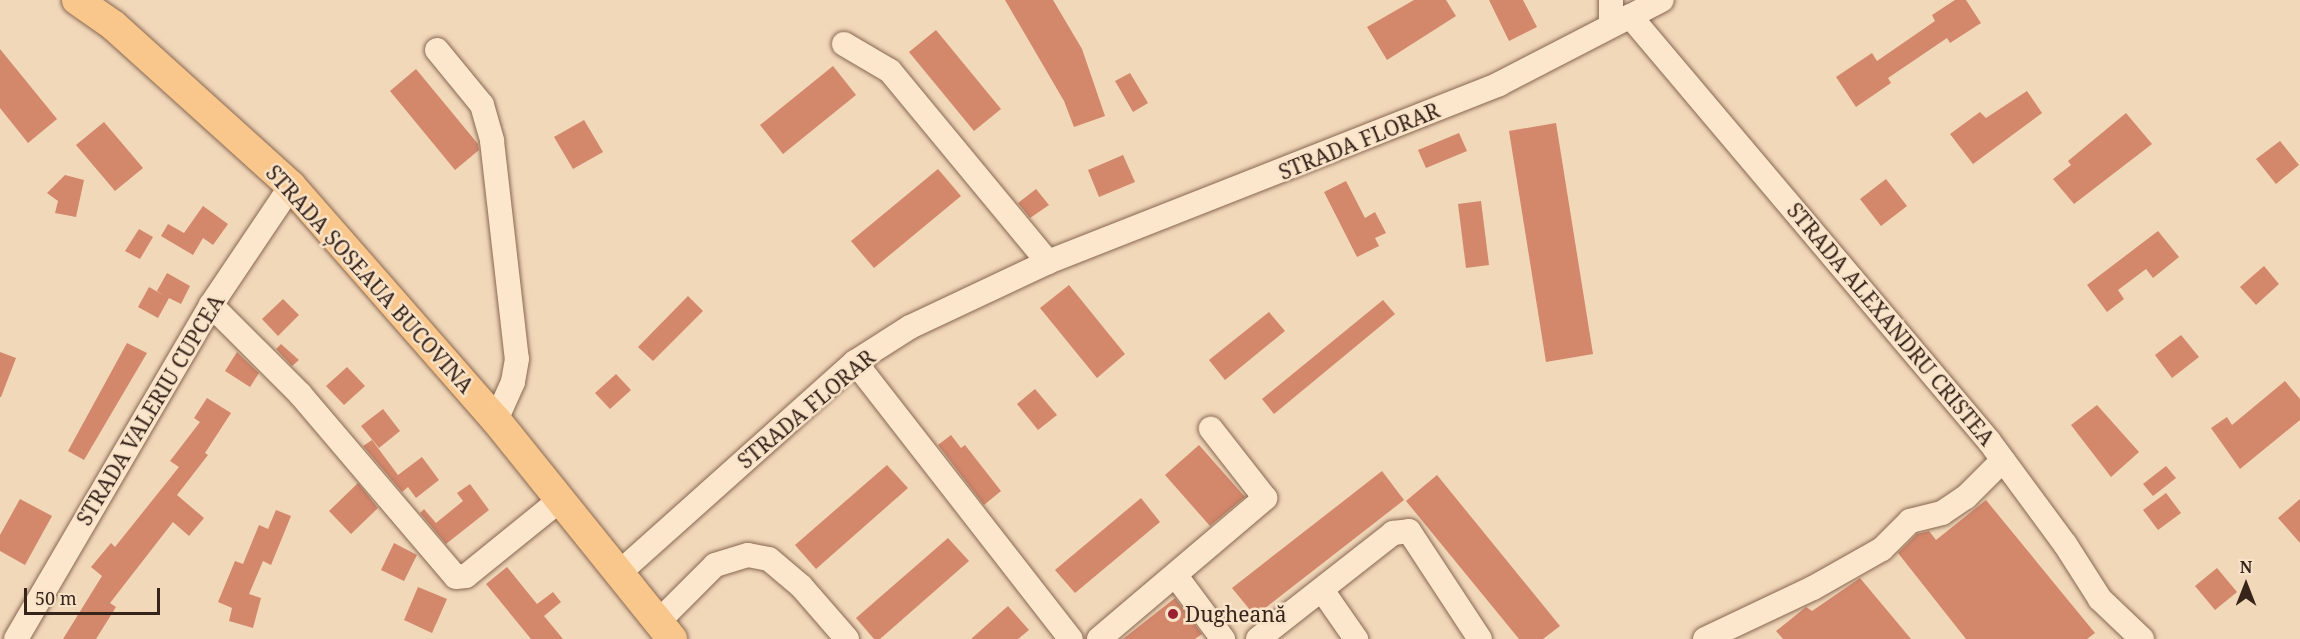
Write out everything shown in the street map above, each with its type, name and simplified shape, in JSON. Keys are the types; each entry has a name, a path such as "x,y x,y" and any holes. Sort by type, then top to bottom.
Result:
{"main road":[{"name":"STRADA ȘOSEAUA BUCOVINA","path":"77,0 113,25 291,186 496,420 665,630"}],"street":[{"path":"1611,0 1621,21"},
{"name":"STRADA FLORAR","path":"619,573 855,362 910,327 1048,262 1499,84 1662,0"},
{"name":"STRADA ALEXANDRU CRISTEA","path":"1621,21 2003,460 2065,544 2100,599 2142,639"},
{"path":"844,44 890,71 1048,262"},
{"name":"STRADA ȘOSEAUA BUCOVINA","path":"438,50 482,105 492,141 517,359 513,382 496,420"},
{"name":"STRADA VALERIU CUPCEA","path":"16,639 211,305 291,186"},
{"path":"211,305 300,394 456,577 466,576 560,500"},
{"path":"855,362 1071,639"},
{"path":"1100,639 1265,498 1211,429"},
{"path":"1705,639 1813,588 1882,549 1910,521 1942,513 1966,497 2003,460"},
{"path":"1258,639 1393,533 1409,531 1480,639"},
{"path":"665,630 715,565 748,555 769,560 801,585 847,639"},
{"path":"1176,576 1223,639"},
{"path":"1322,590 1356,639"}],"building":[{"path":"1005,0 1053,0 1082,49 1105,116 1074,127 1064,101"},
{"path":"1414,0 1446,0 1456,16 1387,60 1367,27"},
{"path":"1489,0 1523,0 1537,27 1509,41"},
{"path":"1955,0 1966,0 1981,23 1950,43 1947,38 1888,78 1891,83 1856,107 1836,77 1872,53 1877,61 1935,21 1932,15"},
{"path":"936,30 1001,109 974,131 909,52"},
{"path":"0,49 57,119 28,143 0,108"},
{"path":"833,66 856,95 783,154 760,125"},
{"path":"416,69 478,144 479,150 455,170 390,91"},
{"path":"1130,73 1148,103 1133,112 1115,81"},
{"path":"2027,91 2042,113 1973,164 1950,134 1980,112 1986,118"},
{"path":"2126,113 2152,144 2074,204 2053,179 2071,165 2068,161"},
{"path":"584,120 603,152 573,169 554,137"},
{"path":"104,122 143,168 115,191 76,145"},
{"path":"1556,123 1593,354 1546,362 1509,131"},
{"path":"1459,133 1467,151 1426,168 1418,150"},
{"path":"2280,141 2299,165 2276,184 2256,159"},
{"path":"1123,155 1135,182 1099,197 1088,170"},
{"path":"938,169 961,196 874,268 851,241"},
{"path":"65,175 84,180 76,217 55,213 58,201 47,193"},
{"path":"1886,179 1907,206 1881,226 1860,199"},
{"path":"1346,181 1365,218 1375,212 1386,233 1375,238 1379,246 1357,257 1324,192"},
{"path":"1036,189 1049,205 1030,218 1018,203"},
{"path":"1481,201 1489,265 1466,268 1458,204"},
{"path":"203,206 228,224 213,245 203,238 193,255 161,236 168,224 184,233"},
{"path":"139,229 153,237 140,259 125,251"},
{"path":"2158,231 2179,257 2153,278 2146,269 2118,290 2124,299 2107,312 2087,285"},
{"path":"2264,266 2279,284 2256,305 2240,287"},
{"path":"167,273 190,286 181,304 169,298 158,318 138,307 149,287 163,295 157,291"},
{"path":"1069,285 1125,354 1097,378 1040,308"},
{"path":"688,296 703,311 653,361 638,347"},
{"path":"283,299 299,315 278,336 262,319"},
{"path":"1383,300 1395,314 1274,414 1262,399"},
{"path":"1269,312 1285,331 1225,380 1209,360"},
{"path":"2181,335 2199,357 2172,378 2155,355"},
{"path":"127,343 147,353 84,460 68,451"},
{"path":"281,344 299,360 292,366 276,349"},
{"path":"0,352 16,358 1,397 0,397"},
{"path":"237,352 259,373 250,387 225,371"},
{"path":"347,367 365,386 344,405 326,386"},
{"path":"616,374 631,390 610,409 595,393"},
{"path":"2285,381 2300,399 2300,420 2240,469 2211,428 2227,417 2232,425"},
{"path":"1035,389 1057,415 1038,430 1017,404"},
{"path":"207,398 231,413 205,453 208,455 177,495 204,518 189,536 173,522 110,603 116,607 96,639 63,639 102,576 91,567 111,543 115,547 179,467 170,461 200,422 194,418"},
{"path":"2097,405 2139,452 2111,477 2071,425"},
{"path":"383,409 400,431 379,448 361,426"},
{"path":"951,435 961,448 965,445 1001,491 984,505 938,445"},
{"path":"372,440 398,475 422,457 439,480 416,498 408,487 402,492 363,446"},
{"path":"1199,445 1245,497 1210,526 1165,475"},
{"path":"887,465 908,488 816,569 795,545"},
{"path":"2166,466 2176,478 2153,496 2143,484"},
{"path":"1382,471 1404,500 1255,616 1232,588"},
{"path":"1437,475 1560,626 1543,639 1519,639 1406,501"},
{"path":"358,483 378,508 351,534 329,511"},
{"path":"470,484 489,510 446,544 420,513 424,509 436,523 463,501 457,493"},
{"path":"2166,493 2181,513 2158,530 2143,510"},
{"path":"1141,498 1160,522 1075,593 1055,570"},
{"path":"20,499 52,516 25,565 0,551 0,535"},
{"path":"2300,499 2300,543 2278,518"},
{"path":"1986,500 2095,633 2087,639 1966,639 1898,553 1917,534 1929,531 1936,540"},
{"path":"276,510 291,516 271,565 263,561 249,594 261,598 253,628 229,621 232,608 218,602 235,561 243,564 259,525 268,529"},
{"path":"948,538 969,561 880,639 874,639 856,618"},
{"path":"394,543 417,555 404,581 381,570"},
{"path":"507,567 537,604 553,592 561,602 544,616 563,639 531,639 486,584"},
{"path":"2217,568 2237,592 2215,610 2195,586"},
{"path":"1860,578 1911,639 1783,639 1776,631 1806,607 1812,611"},
{"path":"418,587 447,599 432,633 404,620"},
{"name":"Dugheană","path":"1175,598 1202,634 1195,639 1123,639"},
{"path":"1008,606 1029,630 1018,639 971,639"}],"place":[{"name":"Dugheană","path":"1173,614"}]}
